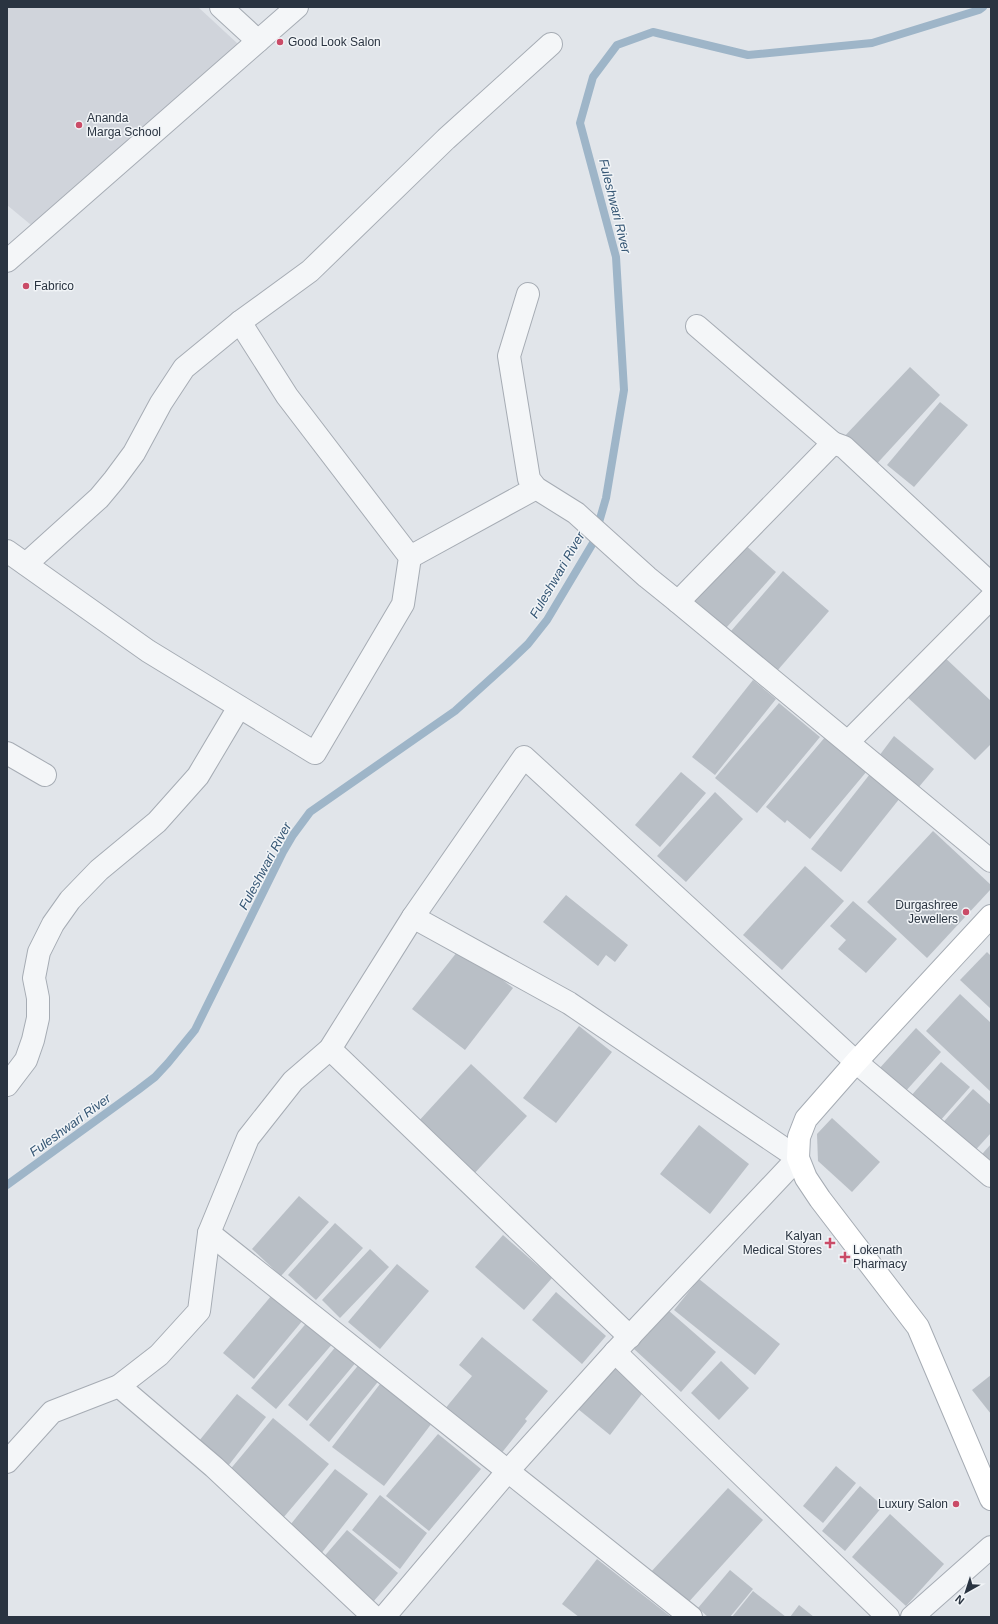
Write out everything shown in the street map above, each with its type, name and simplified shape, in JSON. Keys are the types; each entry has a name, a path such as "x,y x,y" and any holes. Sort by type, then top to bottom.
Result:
{"main road":[{"path":"991,916 856,1062 806,1119 799,1137 798,1158 806,1178 820,1199 918,1327 991,1499"}],"street":[{"path":"221,7 258,40"},
{"path":"7,261 297,7"},
{"path":"26,564 99,498 114,480 134,452 161,403 184,368 240,322 310,271 446,139 551,44"},
{"path":"528,294 509,356 529,479 536,488 576,513 678,602 991,861"},
{"path":"7,551 148,651 315,753 403,604 410,557 287,396 240,322"},
{"path":"697,326 833,443 844,446 991,584"},
{"path":"678,602 833,443"},
{"path":"410,557 536,488"},
{"path":"848,742 991,598"},
{"path":"7,1085 26,1060 33,1040 38,1018 38,998 34,978 39,952 53,924 70,900 99,870 157,822 198,776 239,707"},
{"path":"7,753 45,775"},
{"path":"7,1462 52,1412 119,1386 159,1354 199,1312 209,1233 248,1138 293,1081 330,1049 413,917 524,757 856,1062 991,1176"},
{"path":"384,1617 507,1472 623,1345 798,1158 569,1003 413,917"},
{"path":"330,1049 623,1345 888,1617"},
{"path":"209,1233 507,1472 691,1617"},
{"path":"119,1386 214,1467 374,1617"},
{"path":"912,1617 991,1547"}],"shaded area":[{"name":"Ananda Marga School","path":"7,7 198,7 238,44 36,229 7,205"}],"building":[{"path":"910,367 940,395 872,469 841,440"},
{"path":"940,402 968,425 914,487 887,465"},
{"path":"743,543 776,572 726,628 693,599"},
{"path":"783,571 829,611 777,671 731,631"},
{"path":"941,654 991,701 991,744 975,760 904,694"},
{"path":"753,680 776,699 715,775 692,757"},
{"path":"779,703 820,737 757,813 715,778"},
{"path":"826,736 867,771 810,839 787,820 785,823 766,807"},
{"path":"894,736 934,769 918,788 879,756"},
{"path":"681,772 706,793 660,847 635,825"},
{"path":"870,774 900,798 841,872 811,849"},
{"path":"715,792 743,819 686,882 657,856"},
{"path":"933,831 991,885 991,889 927,958 867,902"},
{"path":"805,866 844,901 782,970 743,935"},
{"path":"566,895 628,945 615,962 606,955 598,966 543,922"},
{"path":"853,901 897,939 866,973 838,949 846,940 830,926"},
{"path":"461,947 513,988 465,1050 412,1009"},
{"path":"987,952 991,956 991,1009 960,980"},
{"path":"960,994 991,1023 991,1092 926,1031"},
{"path":"579,1026 612,1052 556,1123 523,1098"},
{"path":"916,1028 941,1052 904,1093 878,1070"},
{"path":"941,1062 970,1087 939,1122 910,1097"},
{"path":"471,1064 527,1116 473,1175 417,1123"},
{"path":"973,1089 991,1105 991,1133 971,1155 939,1127"},
{"path":"832,1118 880,1162 852,1192 818,1161 817,1134"},
{"path":"699,1125 749,1164 710,1214 660,1174"},
{"path":"991,1144 991,1173 976,1161"},
{"path":"299,1196 329,1222 281,1276 252,1249"},
{"path":"335,1223 363,1248 316,1300 288,1275"},
{"path":"503,1235 552,1278 524,1310 475,1267"},
{"path":"370,1249 389,1267 340,1318 322,1300"},
{"path":"397,1264 429,1291 380,1349 348,1322"},
{"path":"699,1279 780,1344 755,1375 674,1310"},
{"path":"556,1292 606,1336 582,1364 532,1320"},
{"path":"272,1295 303,1320 254,1379 223,1353"},
{"path":"668,1310 716,1352 681,1392 634,1349"},
{"path":"309,1320 334,1342 276,1409 251,1388"},
{"path":"482,1337 548,1391 525,1419 527,1421 500,1455 444,1410 472,1376 459,1365"},
{"path":"337,1345 357,1361 307,1421 288,1405"},
{"path":"616,1361 648,1386 610,1435 578,1409"},
{"path":"721,1361 749,1388 719,1420 691,1393"},
{"path":"361,1362 381,1378 329,1442 309,1425"},
{"path":"991,1375 991,1414 972,1390"},
{"path":"380,1384 432,1423 384,1486 332,1447"},
{"path":"237,1394 266,1417 225,1470 195,1446"},
{"path":"273,1418 329,1464 283,1518 228,1472"},
{"path":"438,1434 481,1469 429,1531 386,1496"},
{"path":"836,1466 856,1483 823,1523 803,1506"},
{"path":"335,1469 368,1494 320,1555 287,1529"},
{"path":"860,1486 883,1506 845,1551 822,1531"},
{"path":"728,1488 763,1520 686,1605 650,1573"},
{"path":"380,1495 427,1533 400,1569 352,1530"},
{"path":"890,1514 944,1564 906,1606 852,1557"},
{"path":"347,1530 398,1573 373,1602 322,1559"},
{"path":"597,1559 671,1617 579,1617 562,1604"},
{"path":"730,1570 753,1589 730,1617 708,1617 698,1608"},
{"path":"753,1591 786,1617 732,1617"},
{"path":"799,1605 814,1617 790,1617"}],"waterway":[{"name":"Fuleshwari River","path":"7,1185 138,1090 155,1077 168,1063 195,1030 283,852 293,835 310,812 455,711 507,664 528,644 547,620 593,543 606,498 624,390 616,257 580,123 593,77 617,45 653,32 748,55 872,43 979,10 983,7"}],"place":[{"name":"Good Look Salon","path":"280,42"},
{"name":"Ananda Marga School","path":"79,125"},
{"name":"Fabrico","path":"26,286"},
{"name":"Durgashree Jewellers","path":"966,912"},
{"name":"Kalyan Medical Stores","path":"830,1243"},
{"name":"Lokenath Pharmacy","path":"845,1257"},
{"name":"Luxury Salon","path":"956,1504"}]}
